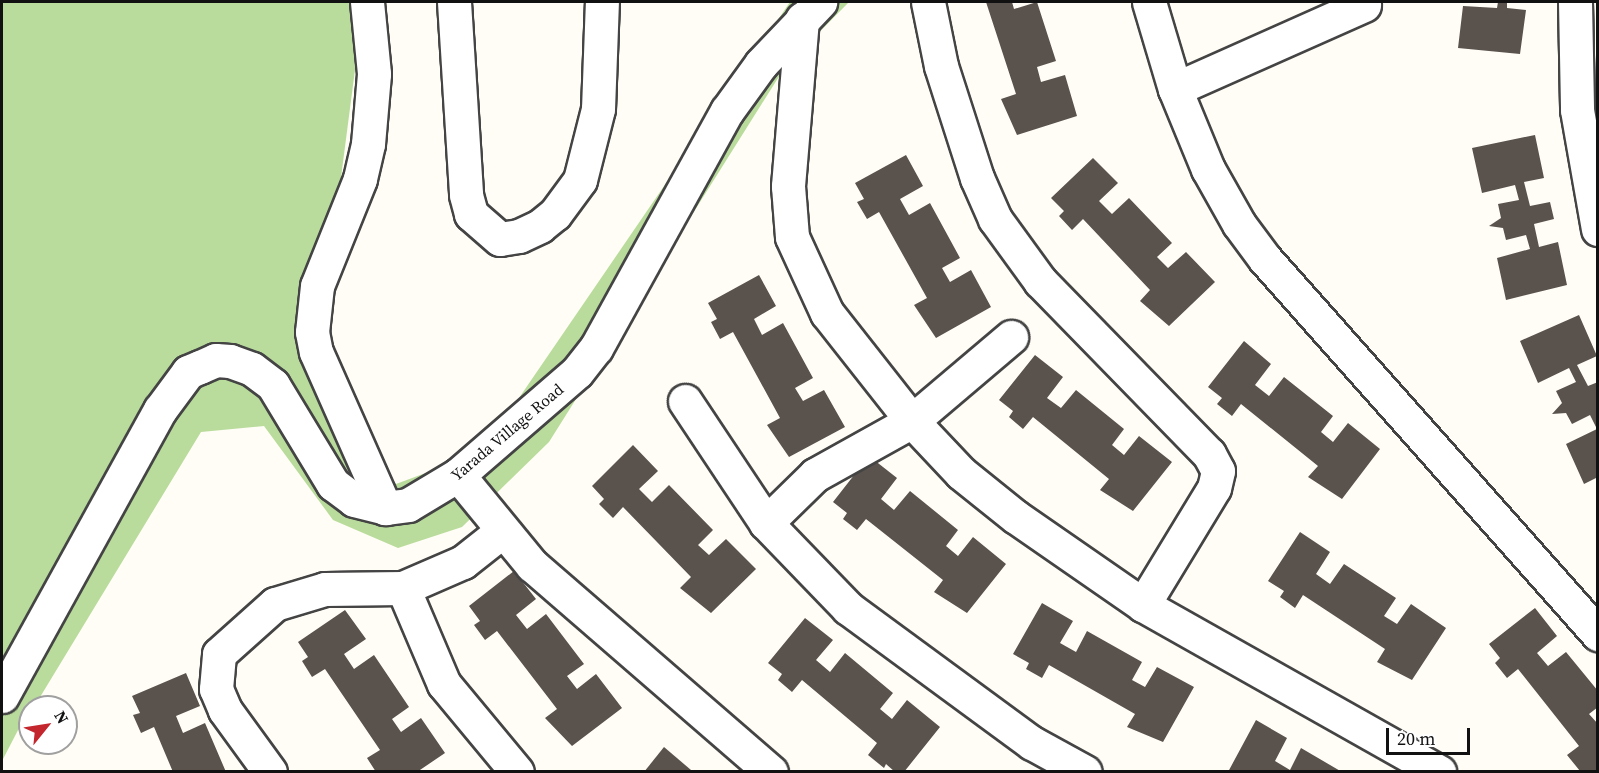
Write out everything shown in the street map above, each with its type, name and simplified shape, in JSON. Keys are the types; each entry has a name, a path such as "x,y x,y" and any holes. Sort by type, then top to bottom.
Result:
{"street":[{"path":"367,2 374,74 368,144 360,179 317,286 312,332 320,362 384,508"},
{"path":"454,2 465,195 471,214 500,239 519,236 540,226 555,214 580,180 598,110 602,2"},
{"path":"928,2 941,66 960,126 977,178 1000,226 1041,281 1209,454 1218,471 1214,488 1143,605"},
{"path":"1149,2 1175,89 1208,169 1239,224 1265,259 1598,634"},
{"path":"1575,2 1576,110 1598,229"},
{"path":"1175,89 1364,5"},
{"path":"811,10 788,186 792,237 827,314 912,422 961,473 1016,518 1143,605 1439,771"},
{"name":"Yarada Village Road","path":"2,696 160,410 189,372 216,360 230,361 259,375 273,386 333,484 354,500 384,508 408,505 458,475 577,372 596,348 727,111 761,64 811,10"},
{"path":"766,523 815,476 912,422 1011,337"},
{"path":"685,401 766,523 848,608 1032,743 1085,771"},
{"path":"458,475 501,532 549,582 771,771"},
{"path":"270,771 225,711 216,689 219,654 275,604 325,589 403,588 463,562 501,532"},
{"path":"403,588 444,684 517,771"}],"green space":[{"path":"2,2 354,2 362,16 326,293 338,404 396,484 482,452 790,2 849,2 785,67 549,442 462,527 398,548 333,520 264,426 201,432 41,695 18,695 18,730 2,761"}],"building":[{"path":"986,2 1012,2 1014,9 1037,2 1056,61 1037,67 1041,82 1065,75 1077,116 1017,135 1001,99 1016,94"},
{"path":"1498,2 1507,2 1507,8 1526,10 1520,54 1458,48 1463,6 1497,8"},
{"path":"1535,135 1544,178 1524,182 1530,206 1550,202 1554,219 1534,224 1539,247 1558,242 1567,285 1506,300 1497,258 1530,249 1526,235 1506,240 1503,228 1489,226 1501,218 1498,204 1519,200 1515,185 1482,193 1472,148"},
{"path":"906,155 923,186 900,199 909,215 930,203 960,258 942,268 950,282 971,270 991,307 936,338 914,305 927,298 879,212 867,219 857,202 864,199 855,183"},
{"path":"1093,158 1118,183 1099,201 1112,214 1129,198 1172,243 1157,257 1168,268 1186,252 1215,282 1169,326 1140,301 1150,290 1083,219 1072,230 1059,216 1064,211 1051,198"},
{"path":"759,275 776,306 754,319 762,335 783,323 813,378 795,388 803,401 824,390 845,427 789,457 767,425 780,418 733,332 720,339 711,322 717,319 708,303"},
{"path":"1579,315 1597,356 1577,365 1588,386 1598,382 1598,477 1584,484 1566,444 1597,429 1590,415 1572,424 1566,413 1552,414 1562,403 1556,391 1576,382 1569,368 1538,383 1520,341"},
{"path":"1244,341 1271,364 1255,385 1269,396 1284,377 1333,416 1321,432 1333,442 1348,423 1380,449 1342,499 1308,477 1318,466 1241,404 1232,416 1217,404 1222,398 1208,387"},
{"path":"1035,355 1063,377 1047,398 1061,408 1076,390 1124,429 1112,445 1124,455 1139,436 1172,462 1133,511 1100,490 1109,479 1033,417 1023,429 1009,417 1013,411 999,400"},
{"path":"633,445 658,471 639,489 652,502 669,485 713,530 698,545 709,555 726,539 756,569 711,613 680,588 691,577 623,507 613,518 599,504 604,499 592,486"},
{"path":"869,456 897,478 881,499 894,510 910,491 958,530 946,546 958,556 973,537 1006,564 967,613 934,592 943,580 866,519 857,530 843,519 847,513 833,502"},
{"path":"1300,532 1330,552 1316,574 1330,584 1344,564 1396,598 1384,616 1397,624 1411,604 1446,628 1412,680 1377,662 1385,649 1303,595 1295,608 1280,597 1284,591 1268,581"},
{"path":"514,571 536,599 516,615 527,629 546,614 584,664 567,676 577,689 596,674 622,708 572,746 545,718 557,709 497,631 485,640 474,625 480,621 469,606"},
{"path":"1042,603 1073,621 1060,643 1076,652 1087,631 1142,662 1132,680 1145,687 1157,667 1194,687 1163,742 1127,727 1135,714 1049,665 1042,678 1026,669 1029,663 1013,654"},
{"path":"1535,608 1557,636 1537,653 1548,666 1566,652 1598,691 1598,707 1589,714 1598,724 1598,772 1580,771 1567,755 1579,746 1518,669 1507,678 1495,663 1500,658 1489,644"},
{"path":"345,610 366,639 344,654 354,669 374,655 409,707 392,719 401,732 421,718 445,753 417,772 376,772 367,758 380,750 325,669 312,677 302,661 308,657 298,642"},
{"path":"805,618 833,640 816,660 830,672 845,653 893,693 880,709 892,719 907,700 940,727 904,772 895,772 886,764 884,768 868,755 877,743 802,680 792,692 778,680 782,674 768,663"},
{"path":"186,673 200,706 176,716 183,733 205,723 226,772 173,772 154,727 141,733 133,715 140,713 132,696"},
{"path":"1256,720 1287,738 1275,761 1290,770 1301,748 1342,772 1228,772"},
{"path":"664,747 691,770 690,772 644,772"}]}
